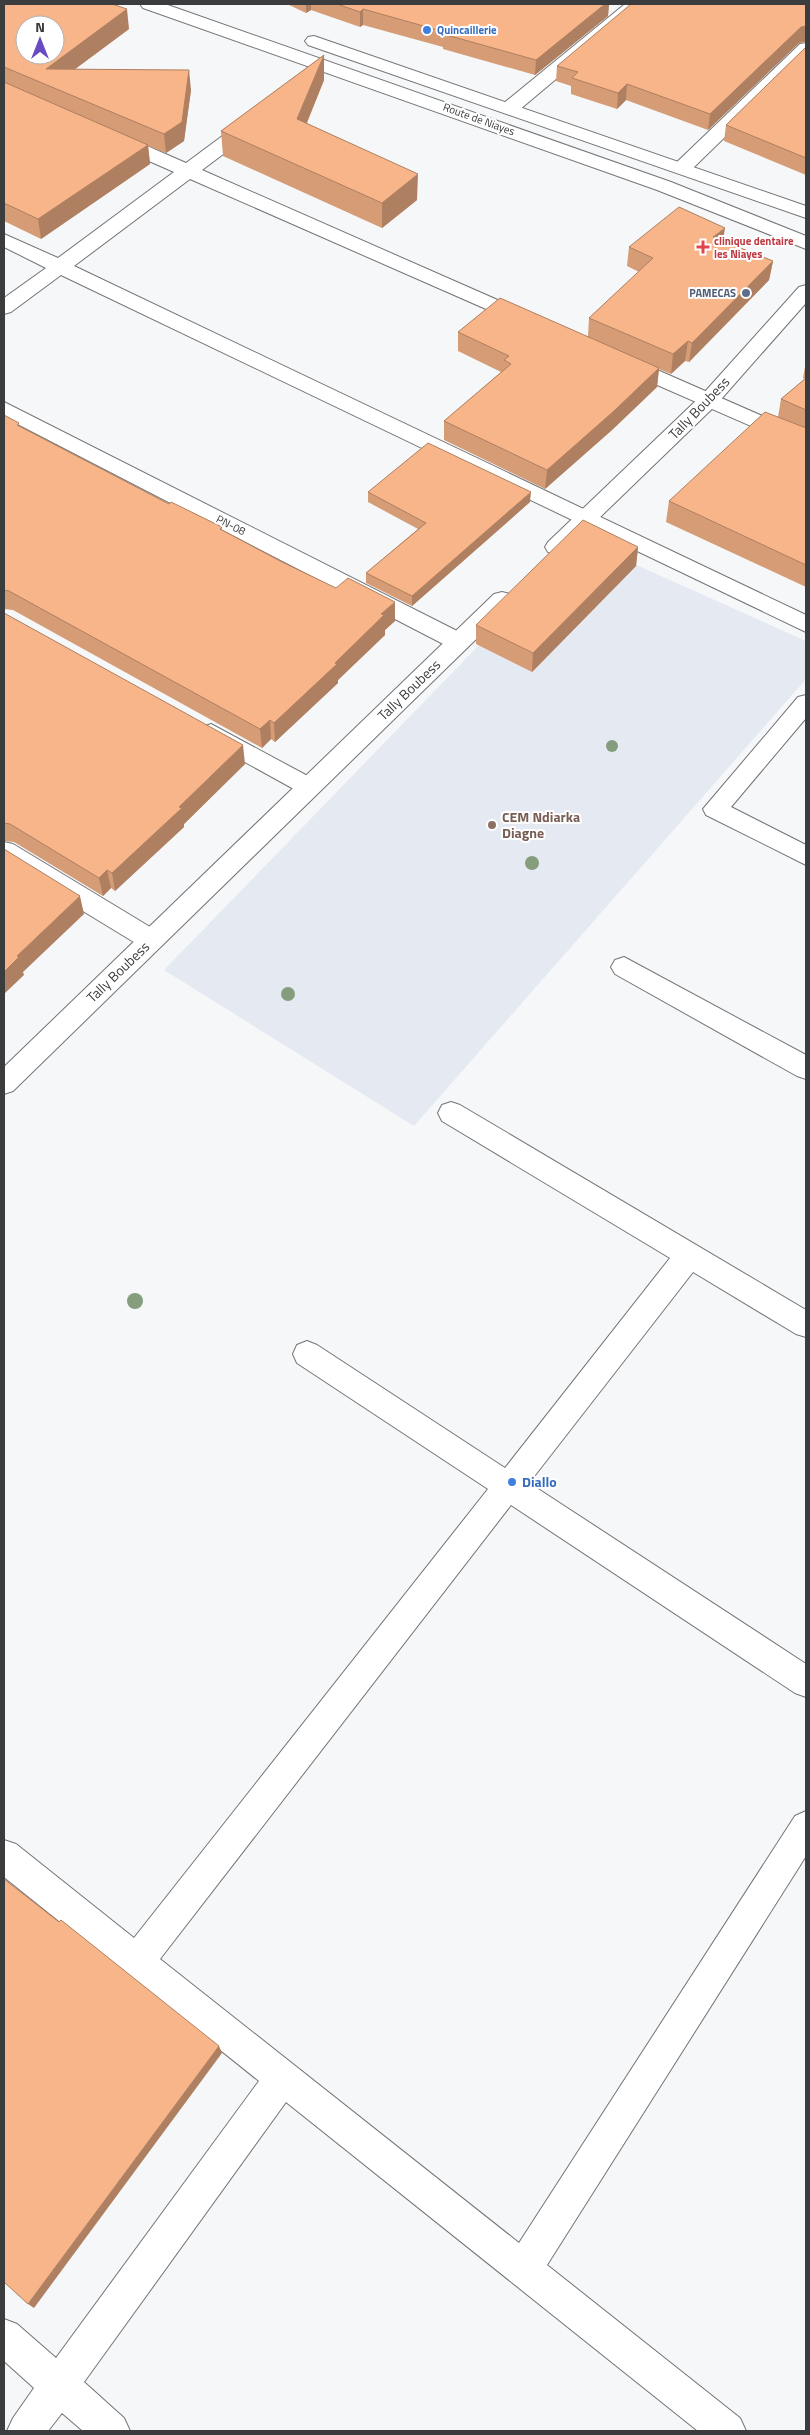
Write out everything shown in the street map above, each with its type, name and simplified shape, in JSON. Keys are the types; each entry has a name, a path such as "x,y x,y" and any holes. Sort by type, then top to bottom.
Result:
{"street":[{"name":"Route de Niayes","path":"149,4 329,66 664,186 806,243"},
{"path":"607,7 631,8"},
{"path":"511,107 631,8"},
{"name":"Route de Niayes","path":"298,35 511,107 806,212"},
{"path":"683,167 806,48"},
{"path":"314,77 329,66"},
{"path":"4,308 266,112"},
{"path":"100,133 544,328"},
{"path":"4,240 806,624"},
{"name":"Tally Boubess","path":"541,562 709,400 806,290"},
{"path":"608,356 806,443"},
{"name":"PN-08","path":"4,409 459,642"},
{"name":"Tally Boubess","path":"4,1083 521,582"},
{"path":"806,703 715,809 806,856"},
{"path":"196,724 309,787"},
{"path":"4,851 152,940"},
{"path":"624,967 806,1068"},
{"path":"451,1113 806,1325"},
{"path":"136,1962 688,1255"},
{"path":"307,1354 806,1682"},
{"path":"523,2269 806,1828"},
{"path":"4,1856 727,2431"},
{"path":"26,2431 282,2078"},
{"path":"4,2337 111,2431"}],"shaded area":[{"name":"CEM Ndiarka Diagne","path":"581,540 806,641 806,679 414,1126 164,970"}],"building":[{"path":"4,4 112,4 127,9 65,55 65,15 15,15 15,65 51,65 46,69 189,70 182,122 164,134 4,67"},
{"path":"337,4 605,4 536,60 443,34 445,32 363,9 360,12"},
{"path":"631,4 806,4 806,26 801,27 710,114 627,84 618,93 572,78 578,72 557,66"},
{"path":"806,47 806,158 726,125"},
{"path":"324,55 297,119 418,174 382,203 221,131"},
{"path":"4,82 148,145 38,219 4,203"},
{"path":"679,207 725,228 713,237 773,261 692,343 688,341 673,354 589,318 653,258 629,247"},
{"path":"500,298 659,368 547,470 444,421 511,364 504,360 509,356 458,332"},
{"path":"806,378 806,410 781,399"},
{"path":"765,412 806,428 806,565 669,501"},
{"path":"4,415 19,423 17,425 169,504 171,502 222,527 220,529 336,588 348,578 395,602 381,614 384,615 335,663 337,664 274,723 270,720 260,729 9,591 4,590"},
{"path":"428,443 531,492 412,596 366,573 426,523 368,492"},
{"path":"583,520 638,547 533,653 476,625"},
{"path":"4,613 243,745 179,807 182,808 112,873 107,870 99,878 10,824 4,823"},
{"path":"4,849 80,896 17,956 19,957 4,972"},
{"path":"4,1879 59,1922 61,1920 219,2046 28,2304 4,2282"}],"place":[{"name":"Quincaillerie","path":"427,30"},
{"name":"clinique dentaire les Niayes","path":"703,247"},
{"name":"PAMECAS","path":"746,293"},
{"name":"CEM Ndiarka Diagne","path":"492,825"},
{"name":"Diallo","path":"512,1482"}]}
